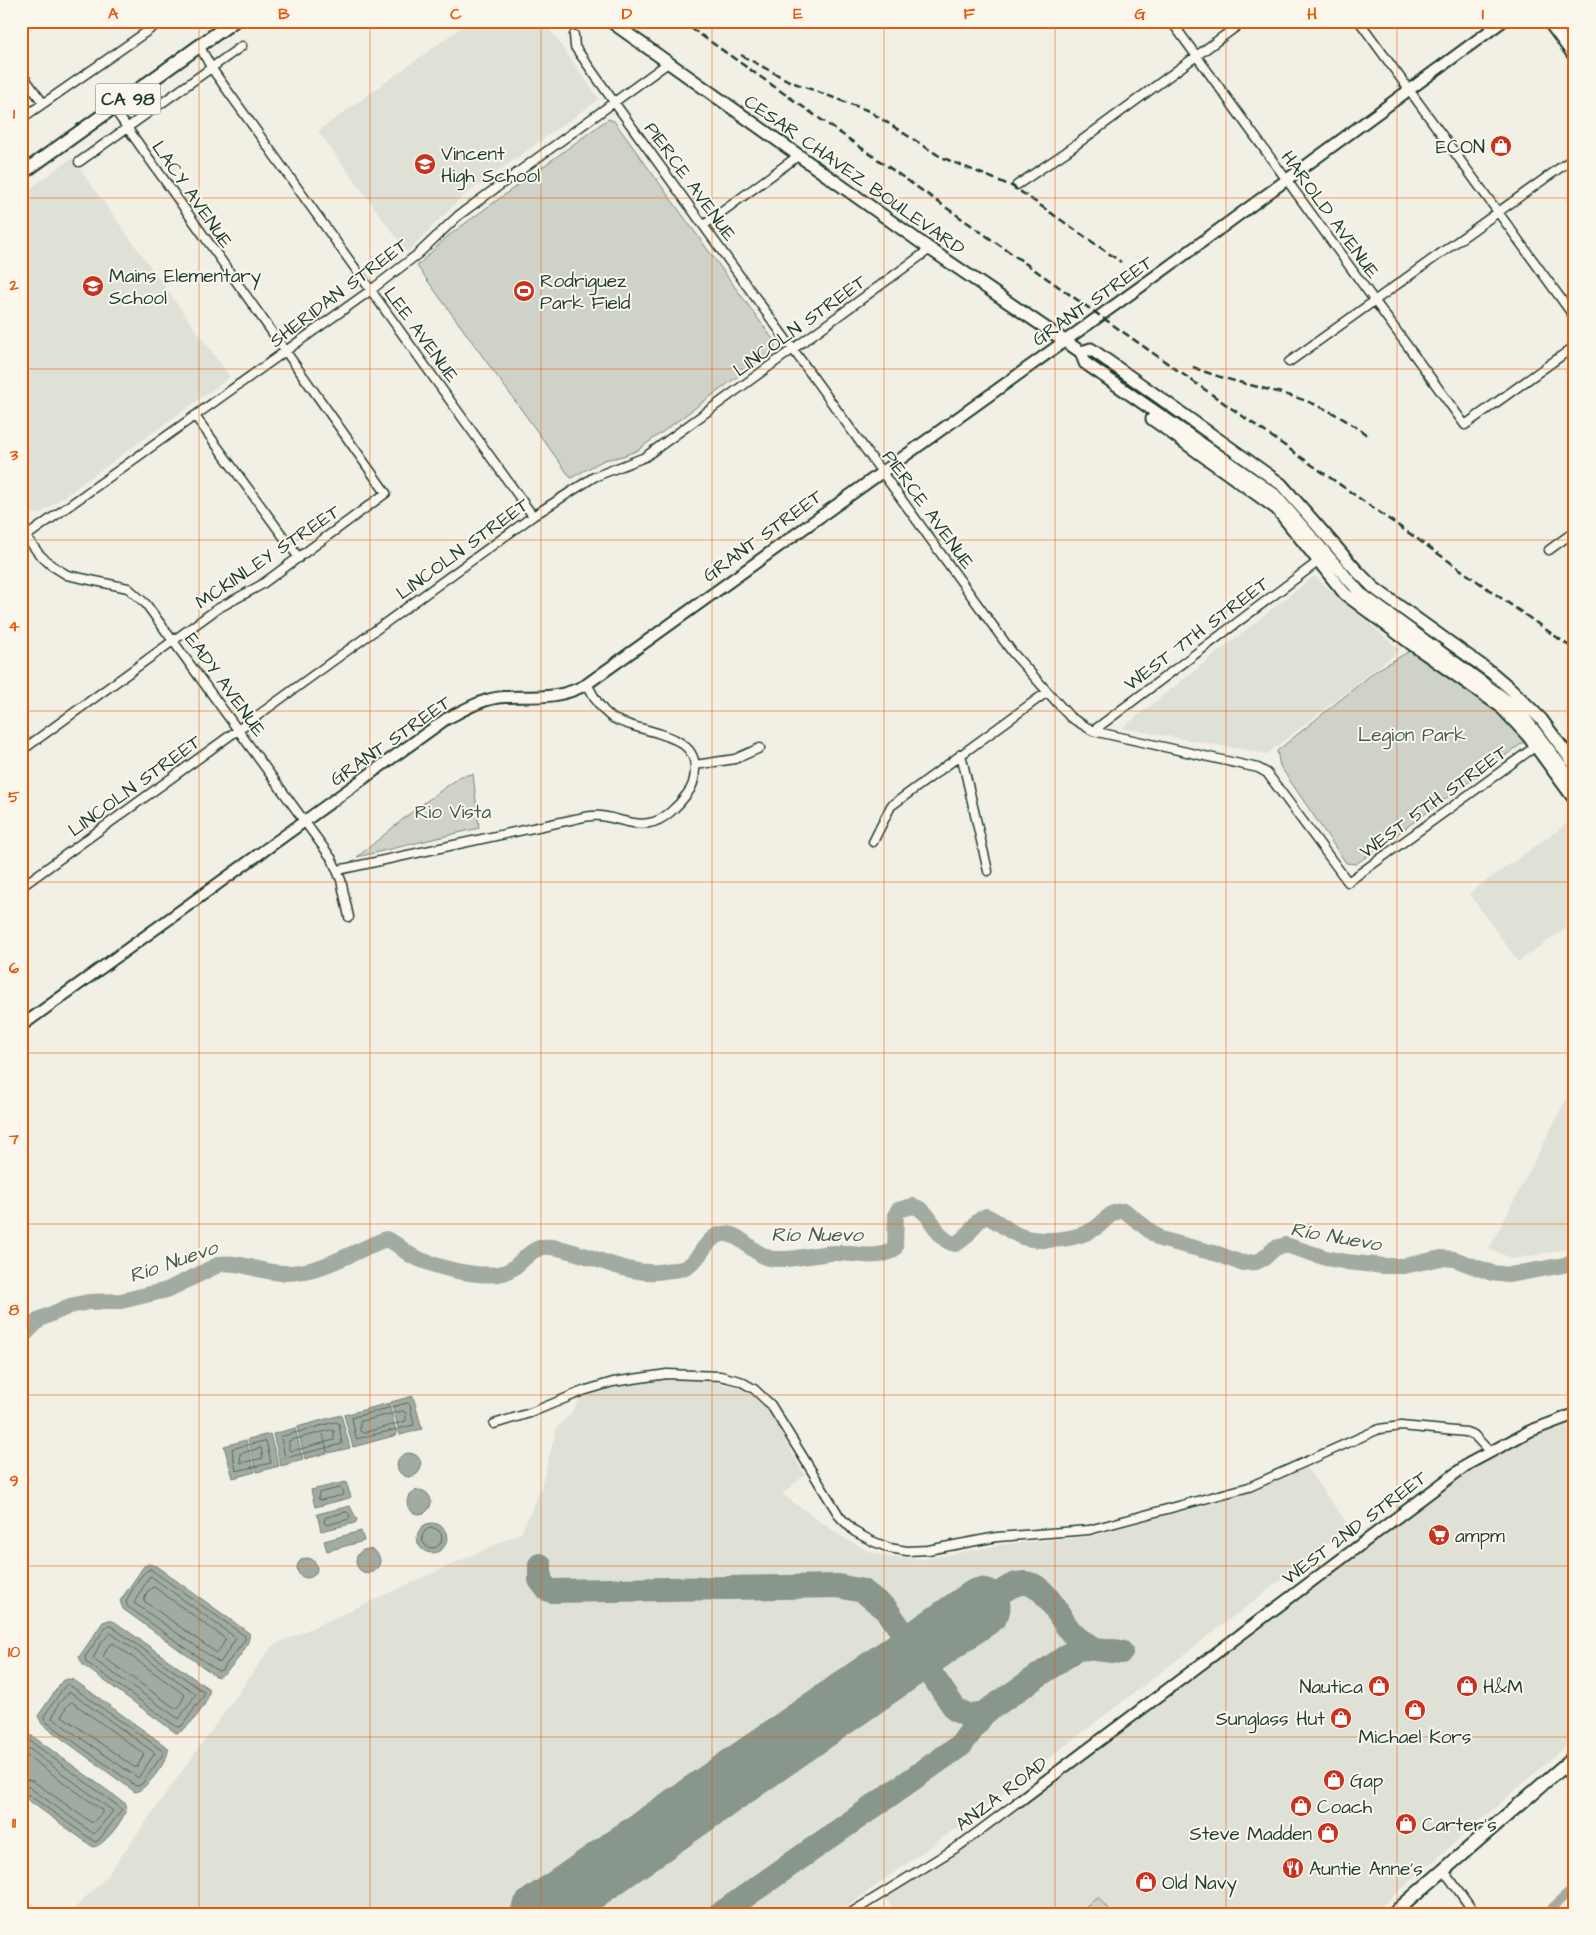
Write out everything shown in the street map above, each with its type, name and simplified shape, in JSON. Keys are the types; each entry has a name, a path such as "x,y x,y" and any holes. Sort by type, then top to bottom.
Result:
{"main road":[{"name":"CESAR CHAVEZ BOULEVARD","path":"610,21 930,249 1081,352 1085,363 1274,494 1361,594 1517,708 1575,784"},
{"name":"CA 98","path":"21,174 114,109 232,22"},
{"path":"1552,22 1575,56"},
{"name":"CESAR CHAVEZ BOULEVARD","path":"1081,352 1091,349 1281,484 1357,572 1374,588 1492,673 1524,701 1541,718 1575,765"},
{"path":"1144,404 1151,418 1277,509 1346,594 1413,645 1487,696 1508,714 1536,746 1575,800"},
{"path":"1393,1914 1575,1756"},
{"path":"1403,1914 1571,1770"}],"street":[{"path":"21,119 162,21"},
{"name":"HAROLD AVENUE","path":"1171,21 1465,425 1575,346"},
{"path":"1017,185 1066,152 1244,21"},
{"path":"1359,21 1575,318"},
{"name":"GRANT STREET","path":"21,1026 446,719 474,704 503,697 557,696 573,692 587,684 1286,180 1503,21"},
{"name":"PIERCE AVENUE","path":"574,35 575,47 792,350 1012,652 1047,692 1070,717 1093,731 1258,768 1267,773 1348,882"},
{"path":"79,162 242,46"},
{"name":"LEE AVENUE","path":"200,47 212,69 533,516"},
{"name":"SHERIDAN STREET","path":"23,535 195,416 371,290 418,254 460,215 668,63"},
{"path":"21,73 43,103"},
{"name":"LACY AVENUE","path":"114,109 386,493"},
{"path":"704,225 798,156"},
{"path":"1290,362 1575,157"},
{"name":"LINCOLN STREET","path":"21,887 533,516 594,477 645,457 930,249"},
{"path":"195,416 299,558"},
{"name":"MCKINLEY STREET","path":"21,751 217,609 261,585 386,493"},
{"path":"1549,550 1575,531"},
{"name":"EADY AVENUE","path":"23,535 39,554 67,575 110,582 128,588 146,604 305,821 338,870 349,917"},
{"name":"WEST 7TH STREET","path":"1093,731 1319,561"},
{"path":"338,870 574,818 599,815 637,824 651,823 681,803 691,789 695,765 693,756 682,744 666,736 625,724 612,717 600,708 587,684"},
{"path":"873,842 891,806 1047,692"},
{"name":"WEST 5TH STREET","path":"1348,882 1536,746"},
{"path":"695,765 736,759 760,748"},
{"path":"961,754 988,871"},
{"path":"494,1424 545,1408 583,1391 613,1382 667,1374 720,1376 740,1381 754,1389 771,1404 840,1517 855,1532 872,1541 889,1548 907,1551 928,1550 997,1537 1065,1534 1088,1530 1249,1487 1378,1429 1392,1426 1466,1432 1474,1435 1489,1451"},
{"name":"WEST 2ND STREET","path":"1166,1689 1437,1486 1489,1451 1530,1431 1575,1414"},
{"name":"ANZA ROAD","path":"849,1914 959,1846 1166,1689"},
{"path":"1571,1770 1575,1784"},
{"path":"1448,1876 1475,1914"},
{"path":"1571,1914 1575,1910"}],"shaded area":[{"name":"Vincent High School","path":"470,21 544,21 599,99 462,197 407,252 318,131"},
{"name":"Mains Elementary School","path":"72,158 230,377 40,514 28,514 21,506 21,195"},
{"path":"1314,576 1400,650 1267,754 1122,728"},
{"path":"1575,818 1575,922 1518,962 1469,893"},
{"path":"1575,1082 1575,1248 1513,1259 1489,1249"},
{"path":"699,1379 740,1388 752,1395 768,1411 805,1475 782,1494 839,1535 868,1551 889,1557 925,1559 1006,1544 1094,1536 1159,1517 1217,1503 1258,1489 1305,1466 1350,1527 992,1802 837,1914 69,1914 106,1877 272,1646 521,1533 540,1491 557,1427 571,1414 580,1399 585,1395 635,1383"},
{"path":"1575,1414 1575,1738 1373,1914 897,1914 881,1892 959,1846 1468,1464"}],"green space":[{"path":"608,119 614,121 775,342 775,349 638,450 623,456 604,460 571,478 417,266 448,236"},
{"name":"Legion Park","path":"1420,645 1493,694 1528,739 1356,864 1346,863 1280,766 1277,751 1377,670"},
{"name":"Rio Vista","path":"473,774 479,828 357,857 413,811 461,776"},
{"path":"1098,1897 1112,1914 1078,1914"}],"water":[{"path":"413,1396 422,1429 400,1435 391,1402"},
{"path":"389,1403 397,1435 353,1447 344,1415"},
{"path":"341,1415 350,1448 328,1453 323,1434 327,1453 305,1459 297,1427"},
{"path":"295,1428 303,1460 281,1466 273,1434"},
{"path":"270,1434 279,1466 257,1472 248,1439"},
{"path":"246,1440 255,1472 233,1478 224,1446"},
{"path":"409,1453 414,1454 420,1460 420,1470 414,1476 409,1477 404,1476 398,1470 397,1465 398,1460 404,1454"},
{"path":"346,1482 351,1497 315,1507 311,1490"},
{"path":"419,1490 424,1491 430,1497 430,1507 424,1513 419,1514 414,1513 408,1507 407,1502 408,1497 414,1491"},
{"path":"350,1506 357,1520 355,1523 321,1531 317,1514"},
{"path":"432,1523 443,1527 447,1538 443,1549 432,1553 421,1549 417,1538 421,1527"},
{"path":"361,1531 364,1541 327,1551 324,1541"},
{"path":"368,1549 373,1550 379,1556 379,1566 373,1572 368,1573 363,1572 357,1566 356,1561 357,1556 363,1550"},
{"path":"303,1558 311,1558 317,1564 317,1572 311,1578 303,1578 297,1572 297,1564"},
{"path":"149,1564 156,1566 249,1633 247,1644 243,1651 227,1671 217,1677 123,1609 120,1601 144,1566"},
{"path":"109,1620 115,1622 209,1689 207,1700 203,1707 181,1731 176,1733 83,1665 79,1657 103,1622"},
{"path":"74,1680 168,1748 166,1759 162,1766 140,1790 135,1792 42,1724 38,1716 62,1681"},
{"path":"21,1736 32,1736 126,1804 124,1815 120,1822 98,1846 93,1847 21,1795"}],"waterway":[{"name":"Río Nuevo","path":"21,1338 40,1319 70,1306 88,1302 121,1301 167,1290 220,1264 236,1264 284,1273 311,1270 386,1239 395,1243 414,1257 434,1265 467,1273 489,1275 507,1272 530,1253 543,1247 565,1249 622,1268 650,1272 687,1267 712,1239 723,1234 735,1236 763,1256 777,1259 833,1253 885,1254 895,1248 896,1214 898,1210 913,1206 925,1213 938,1232 948,1241 955,1244 964,1238 977,1222 986,1216 1023,1237 1050,1240 1069,1238 1087,1233 1111,1214 1125,1211 1160,1239 1218,1254 1241,1263 1256,1262 1263,1259 1275,1248 1286,1245 1326,1258 1347,1262 1404,1266 1441,1258 1454,1259 1492,1273 1509,1275 1575,1263"},
{"path":"1545,1914 1575,1887"}],"taxiway":[{"path":"540,1565 540,1580 547,1589 552,1591 838,1586 863,1591 887,1610 956,1710 968,1716 984,1713 1077,1649 1087,1648 1121,1652"},
{"path":"981,1607 1003,1591 1017,1584 1026,1583 1035,1586 1049,1599 1074,1635 1096,1649"},
{"path":"720,1914 961,1745 984,1713"},
{"path":"578,1914 580,1896 589,1882 598,1873"},
{"path":"543,1914 560,1910 572,1914"}],"runway":[{"path":"540,1914 981,1607"}],"railway":[{"path":"681,21 1575,650"},
{"path":"741,55 789,81 869,111 941,157 1014,187 1121,262"},
{"path":"1193,367 1223,378 1314,404 1342,418 1367,435"}],"place":[{"name":"ECON","path":"1501,146"},
{"name":"Vincent High School","path":"425,164"},
{"name":"Mains Elementary School","path":"93,286"},
{"name":"Rodriguez Park Field","path":"524,291"},
{"name":"ampm","path":"1439,1535"},
{"name":"Nautica","path":"1379,1686"},
{"name":"H&M","path":"1467,1686"},
{"name":"Michael Kors","path":"1415,1710"},
{"name":"Sunglass Hut","path":"1341,1718"},
{"name":"Gap","path":"1334,1780"},
{"name":"Coach","path":"1301,1806"},
{"name":"Carter's","path":"1406,1824"},
{"name":"Steve Madden","path":"1328,1833"},
{"name":"Auntie Anne's","path":"1293,1868"},
{"name":"Old Navy","path":"1146,1882"}]}
